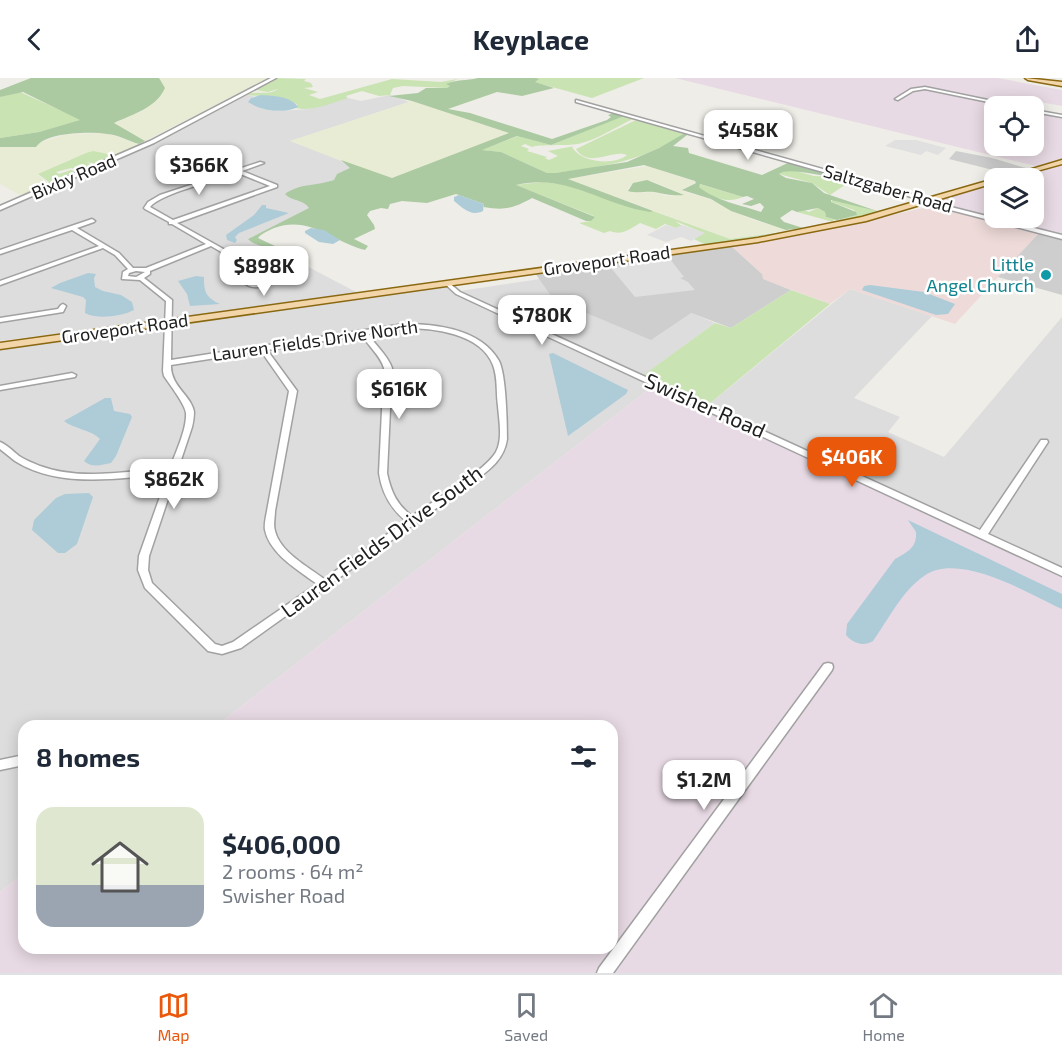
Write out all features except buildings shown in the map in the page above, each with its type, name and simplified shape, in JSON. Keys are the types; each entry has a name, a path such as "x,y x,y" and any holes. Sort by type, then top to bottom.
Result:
{"main road":[{"path":"1028,78 1062,83"},
{"path":"1046,78 1062,83"},
{"path":"1041,168 1062,162"},
{"name":"Groveport Road","path":"0,346 780,236 863,219 984,185"}],"street":[{"name":"Bixby Road","path":"0,208 152,142 274,78"},
{"path":"897,99 912,90 925,88 984,100"},
{"name":"Saltzgaber Road","path":"577,101 1062,237"},
{"path":"1044,113 1062,116"},
{"path":"259,275 257,270 147,208 162,196 262,163"},
{"path":"171,223 276,187 238,171"},
{"path":"0,252 92,221"},
{"path":"73,228 104,246 132,270"},
{"path":"147,270 148,273 141,278 124,278 124,274 132,270 147,270 211,244"},
{"path":"0,283 104,246"},
{"path":"0,445 15,458 33,468 66,476 173,471 188,427 190,413 170,381 169,300 141,278"},
{"name":"Swisher Road","path":"448,284 458,293 1062,572"},
{"path":"0,320 61,312"},
{"name":"Lauren Fields Drive North","path":"168,363 404,326 438,327 469,339 492,355"},
{"path":"365,333 369,343 387,363 388,368 383,473 386,490 396,507 412,521"},
{"path":"263,348 268,359 293,391 271,511 270,529 277,543 288,556 324,584"},
{"name":"Lauren Fields Drive South","path":"173,471 144,556 143,570 148,585 208,646 222,650 237,645 488,467 505,440 499,371 492,355"},
{"path":"0,388 72,375"},
{"path":"982,535 1044,442"},
{"path":"618,954 828,667"},
{"path":"0,765 18,761"},
{"path":"604,973 618,954"}],"shaded area":[{"path":"675,78 998,78 1062,90 1062,106 1044,103 1044,96 984,96 984,153"},
{"path":"246,95 254,96 249,100 251,104 279,111 309,109 348,98 361,101 390,95 409,102 291,141 393,181 251,237 360,294 0,341 0,209 149,145"},
{"path":"1044,112 1062,115 1062,236 1031,228 1044,228 1044,168 1037,168 1040,167 995,156 1044,156"},
{"path":"895,140 916,140 946,148 938,155 926,151 921,155 885,146"},
{"path":"956,151 1026,168 985,168 949,159"},
{"path":"984,184 984,216 927,201"},
{"path":"932,206 984,219 984,228 1023,228 1040,232 955,324 850,289 830,304 762,279 762,274 731,246 848,225"},
{"path":"666,225 676,228 682,225 705,233 691,241 681,237 666,242 647,235"},
{"path":"1040,232 1062,238 1062,295 998,277"},
{"path":"731,246 762,274 763,279 791,290 731,328 691,313 651,340 553,299 535,273"},
{"path":"670,259 684,277 680,278 688,282 695,290 635,297 611,268"},
{"path":"540,279 553,299 691,313 715,323 644,375 569,343 460,291"},
{"path":"448,284 457,292 653,386 224,720 18,720 18,878 0,892 0,348"},
{"path":"850,289 932,316 854,398 900,417 888,432 944,457 1062,317 1062,577 703,409"},
{"path":"653,386 1062,577 1062,973 0,973 0,892 18,878 18,954 618,954 618,720 224,720"}],"green space":[{"path":"31,78 159,78 165,88 156,101 114,123 145,141 139,144 111,135 80,133 49,138 36,147 0,147 0,138 39,132 80,120 23,92 0,97 0,90"},
{"path":"159,78 268,78 145,141 114,123 144,110 165,88"},
{"path":"276,78 306,79 304,81 311,83 313,87 304,88 318,92 309,95 320,99 392,79 441,82 458,79 447,84 450,86 447,88 403,86 393,88 390,95 379,96 362,91 346,96 348,98 309,109 296,108 297,104 278,97 246,95 267,93 278,89 268,92 256,90"},
{"path":"478,78 536,78 539,79 535,82 554,88 522,96 497,92 448,109 470,113 552,139 607,120 611,117 608,115 614,113 624,116 551,145 517,136 482,150 501,152 547,173 627,162 685,133 687,135 673,146 688,148 689,153 762,175 790,162 839,176 790,171 779,174 786,178 812,183 824,193 877,211 831,200 831,202 856,212 857,215 837,220 826,217 825,212 818,208 797,212 792,210 780,218 784,222 803,228 786,230 731,211 711,199 682,190 696,183 695,181 644,165 568,179 653,211 650,212 568,186 534,182 516,185 595,217 591,221 586,221 532,198 514,206 498,209 484,207 484,204 456,194 427,203 402,201 390,204 388,209 370,211 367,215 375,229 354,239 368,246 365,250 321,231 299,225 274,228 258,238 279,248 292,260 290,262 271,249 248,239 309,208 285,194 303,186 334,180 337,174 350,168 341,160 392,178 509,133 412,101 389,96 418,93 426,88 447,88 450,86 446,84 450,82","holes":["700,184 754,199 742,204 751,206 760,203 764,207 761,212 721,199 699,187"]},
{"path":"536,78 644,78 592,98 534,82 538,79"},
{"path":"20,92 81,120 39,132 0,138 0,97"},
{"path":"412,101 516,133 393,181 290,141"},
{"path":"615,113 635,118 600,136 578,144 532,147 525,144 521,146 549,160 558,156 548,151 575,146 572,147 583,157 591,160 607,161 627,155 615,154 587,158 576,149 640,120 686,132 671,142 639,156 607,165 555,173 547,173 501,152 481,150 518,136 551,145 623,116"},
{"path":"99,133 139,144 113,155 95,152 69,160 38,175 48,183 20,195 0,184 0,147 36,147 39,143 63,135"},
{"path":"139,144 137,146 140,146 98,164 86,162 96,166 81,171 71,168 56,172 59,174 71,170 78,173 23,197 36,189 20,195 49,182 38,174 86,153 93,151 113,155"},
{"path":"648,166 696,182 683,189 685,192 716,201 731,211 756,221 790,230 730,239 568,179","holes":["651,181 683,195 668,196 653,192 631,192 628,188 633,183"]},
{"path":"792,170 814,176 837,177 845,181 845,185 830,195 812,183 779,174 781,171"},
{"path":"647,180 684,195 628,191 633,183"},
{"path":"543,182 568,185 646,211 653,211 730,239 805,229 706,245 694,239 704,233 675,221 682,226 676,228 665,224 656,229 640,223 622,232 604,233 579,223 591,221 594,216 515,185"},
{"path":"699,184 743,197 731,200 720,199 704,191"},
{"path":"833,199 879,212 846,221 833,220 833,222 797,212 804,210 809,212 818,208 825,212 826,217 837,220 857,215 854,210 831,202"},
{"path":"791,290 830,304 703,409 638,379 715,323 731,328"}],"water":[{"path":"261,95 286,99 298,107 273,110 259,108 248,102 251,98"},
{"path":"459,195 484,204 483,211 475,213 464,209 454,201 454,197"},
{"path":"262,205 289,213 239,233 235,237 237,240 235,243 227,240 226,235 254,215"},
{"path":"311,228 324,230 340,240 333,244 319,242 305,233"},
{"path":"88,273 96,274 95,287 121,295 132,302 134,310 110,316 90,315 85,313 86,300 83,297 51,288"},
{"path":"196,276 204,277 206,293 220,304 190,306 187,294 178,281"},
{"path":"864,286 924,292 955,304 948,314 936,315 862,290"},
{"path":"553,353 628,390 626,394 568,436 549,354"},
{"path":"105,398 111,398 114,411 130,414 132,417 111,463 93,465 84,461 100,439 64,421"},
{"path":"89,493 93,497 77,544 65,553 58,553 32,530 34,520 56,498 65,494"},
{"path":"908,520 1062,594 1062,609 994,578 956,568 939,570 916,582 896,606 873,641 862,644 852,640 846,635 847,624 895,559 910,549 915,542 916,532"}],"place":[{"name":"Little Angel Church","path":"1046,275"}]}
